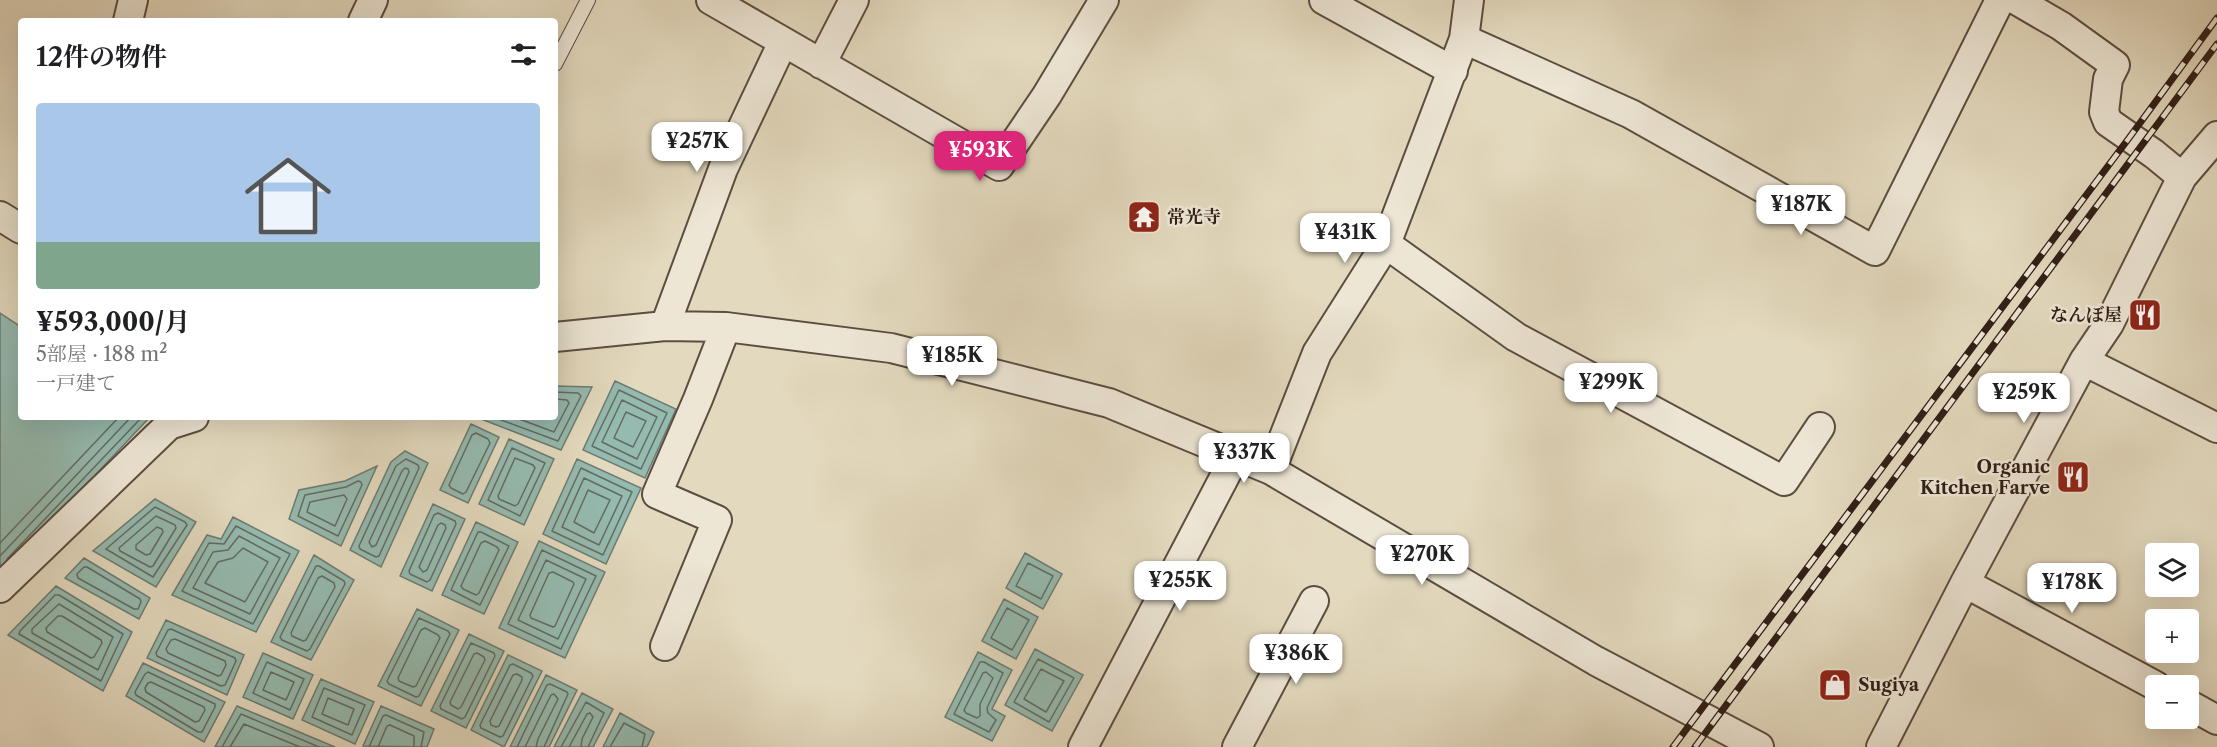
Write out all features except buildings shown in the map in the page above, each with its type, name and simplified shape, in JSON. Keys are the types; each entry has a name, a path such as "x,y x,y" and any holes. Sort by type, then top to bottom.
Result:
{"street":[{"path":"129,18 133,0"},
{"path":"364,18 373,0"},
{"path":"711,0 999,166 1047,95 1104,0"},
{"path":"821,64 854,0"},
{"path":"1324,0 1453,70"},
{"path":"1271,470 1317,354 1386,244 1464,39 1469,0"},
{"path":"1464,39 1631,114 1875,251 2000,0"},
{"path":"2016,0 2061,26 2115,65 2108,79 2104,112 2108,122 2182,177"},
{"path":"665,326 723,170 783,42"},
{"path":"1881,747 1965,583 2084,361 2109,324 2182,177 2215,144"},
{"path":"0,216 18,227"},
{"path":"1386,244 1516,337 1784,481 1820,427"},
{"path":"558,337 665,326 726,327 891,348 1109,403 1271,470 1596,661 1758,747"},
{"path":"665,646 717,520 657,494 726,327"},
{"path":"2084,361 2217,428"},
{"path":"0,588 169,425 185,420"},
{"path":"1083,747 1236,455"},
{"path":"1965,583 2145,680"},
{"path":"1248,743 1314,601"},
{"path":"2199,710 2217,720"}],"lane":[{"path":"558,58 588,0"}],"water":[{"path":"0,313 18,325 18,420 147,420 0,576"},
{"path":"615,381 676,409 645,478 583,450"},
{"path":"558,386 592,387 561,450 484,420 558,420"},
{"path":"471,424 499,437 468,503 440,490"},
{"path":"509,439 554,459 524,525 479,504"},
{"path":"405,451 428,463 381,567 350,550 391,462"},
{"path":"577,459 641,488 606,564 543,534"},
{"path":"377,466 341,546 289,519 299,490 345,481"},
{"path":"155,499 196,522 156,587 93,551"},
{"path":"433,504 465,519 432,591 400,576"},
{"path":"233,517 299,551 256,632 172,595 207,535 221,539"},
{"path":"476,522 518,542 484,614 442,595"},
{"path":"539,541 605,572 565,658 499,628"},
{"path":"1025,553 1062,574 1043,609 1006,588"},
{"path":"314,555 354,580 311,660 271,642"},
{"path":"84,558 150,598 139,619 65,578"},
{"path":"56,586 132,632 103,691 8,635"},
{"path":"1004,599 1038,617 1016,659 982,641"},
{"path":"417,609 459,630 421,706 378,686"},
{"path":"166,620 244,655 227,695 147,658"},
{"path":"469,634 504,651 466,728 431,711"},
{"path":"1035,649 1083,675 1052,731 1005,705"},
{"path":"978,652 1012,670 992,709 1005,716 992,741 945,717"},
{"path":"263,653 313,675 293,719 243,697"},
{"path":"508,655 542,671 504,747 471,730"},
{"path":"143,663 225,702 204,742 126,696"},
{"path":"546,675 577,690 549,747 510,747"},
{"path":"321,679 374,702 355,744 302,720"},
{"path":"582,693 613,709 593,747 554,747"},
{"path":"237,706 335,747 215,747"},
{"path":"381,706 434,729 427,747 363,746"},
{"path":"620,713 654,732 647,747 603,747"}],"railway":[{"path":"1673,747 2217,18"},
{"path":"1695,747 2217,44"}],"place":[{"name":"常光寺","path":"1144,217"},
{"name":"なんぼ屋","path":"2145,315"},
{"name":"Organic Kitchen Farve","path":"2073,477"},
{"name":"Sugiya","path":"1835,685"}]}
